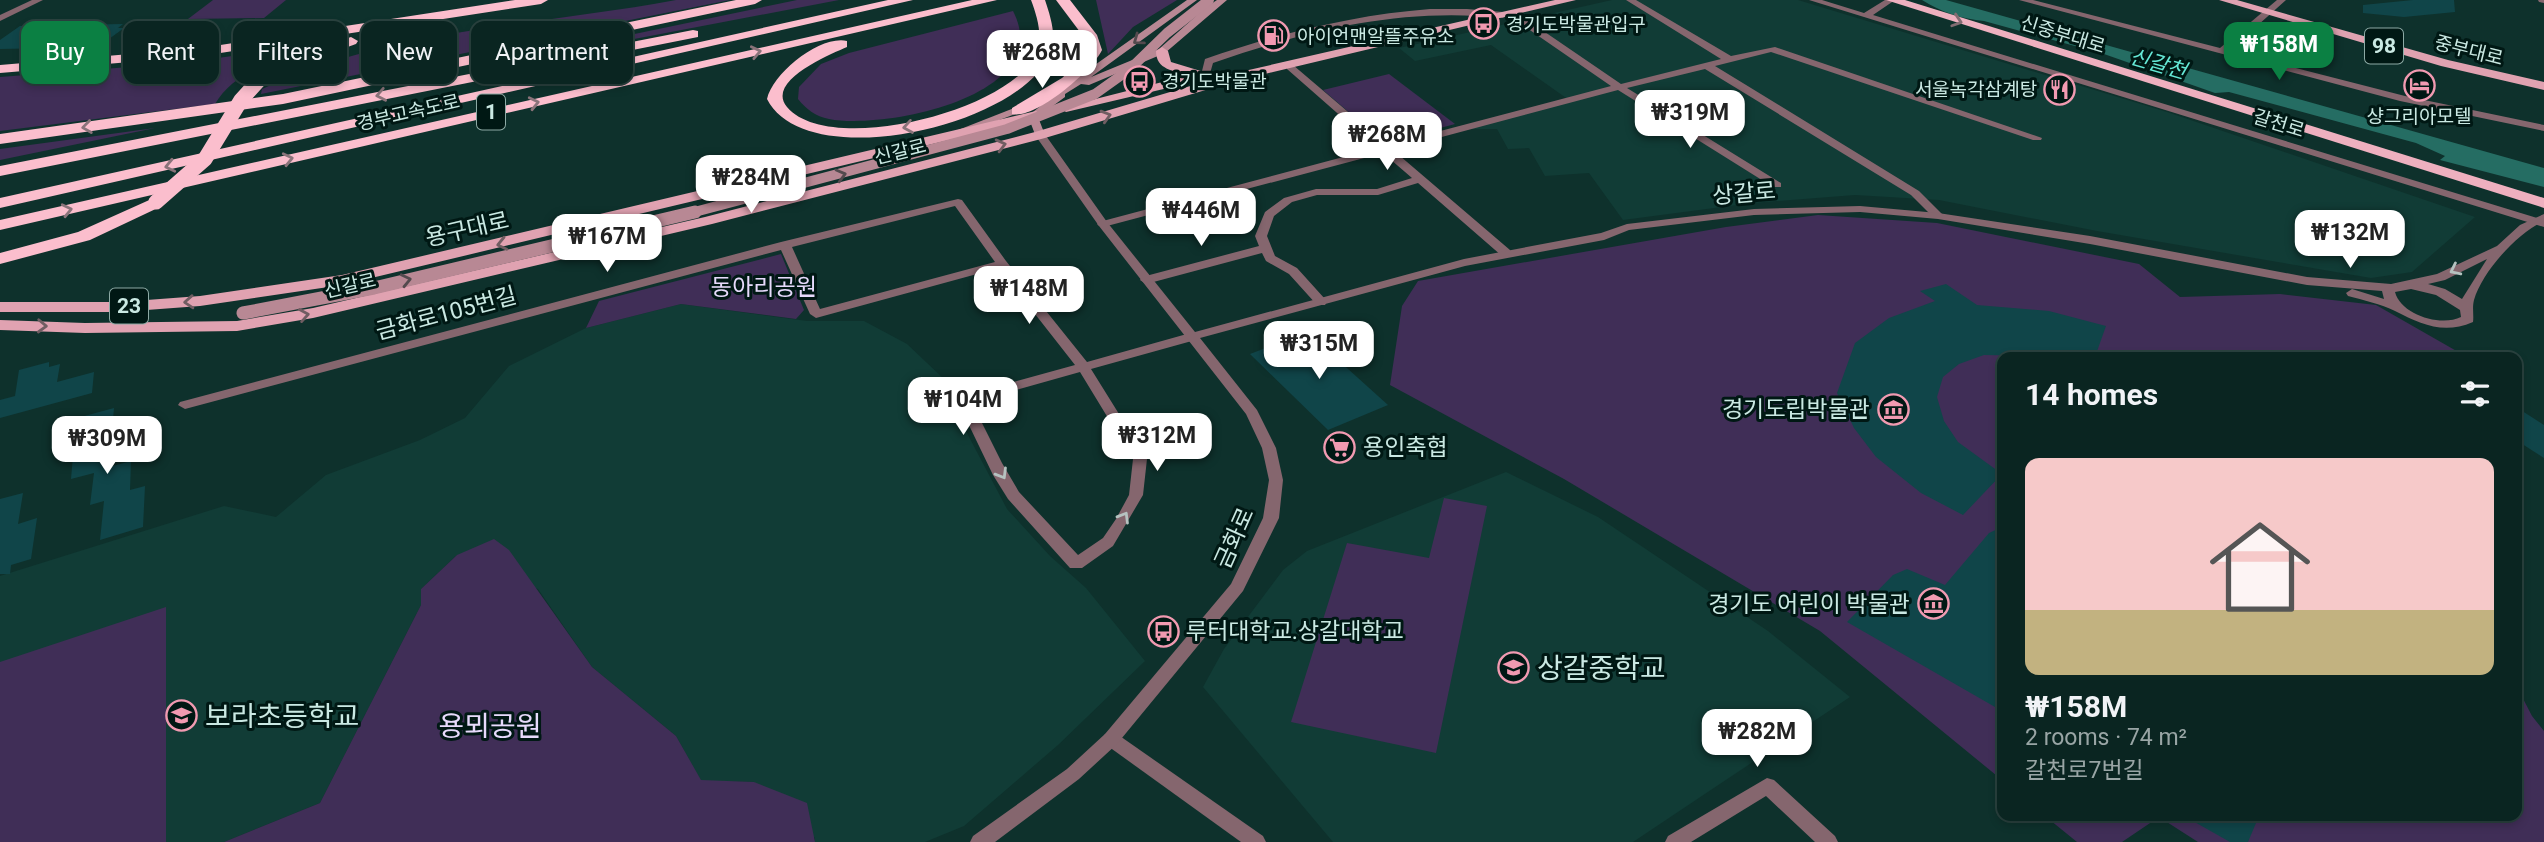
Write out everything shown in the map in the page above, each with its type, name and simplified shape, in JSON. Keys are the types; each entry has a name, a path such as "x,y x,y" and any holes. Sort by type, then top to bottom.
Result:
{"highway":[{"path":"0,69 201,52 541,0"},
{"path":"0,259 84,236 156,202 197,169 219,140 240,97 260,79 304,57 362,38 541,0"},
{"path":"0,139 283,99 755,0"},
{"path":"0,171 881,0"},
{"name":"경부고속도로","path":"0,203 906,0"},
{"path":"943,10 808,57 783,75 775,96 778,107 806,124 847,132 908,127 975,109 1000,97 1038,66 1044,52 1046,34 1038,0"},
{"path":"1017,110 1070,78 1092,59 1096,49 1093,40 1063,0"},
{"name":"신중부대로","path":"1892,0 2541,217"},
{"name":"신중부대로","path":"1932,0 2544,191"},
{"name":"경부고속도로","path":"0,225 986,1"}],"main road":[{"name":"용구대로","path":"0,307 120,307 200,301 342,280 593,223 949,135 1069,88 1193,0"},
{"name":"용구대로","path":"0,325 85,328 240,320 686,214 1007,129 1095,94 1130,69 1167,33 1209,0"},
{"path":"1033,116 1069,88 1162,51 1223,0"},
{"name":"신갈로","path":"240,320 386,297 706,221 1040,135 1236,78 1570,0"},
{"name":"중부대로","path":"2225,0 2275,7 2470,60 2544,77"},
{"name":"중부대로","path":"2255,0 2445,64 2544,86"},
{"path":"1162,51 1162,59 1167,65 1206,75 1236,78"},
{"path":"949,135 1206,75"},
{"path":"1033,116 1040,135"}],"street":[{"path":"0,18 38,0"},
{"path":"1630,0 1730,60"},
{"name":"갈천로","path":"1813,0 1871,13 2541,217"},
{"path":"1871,13 1892,0"},
{"path":"2023,0 2403,99 2544,128"},
{"path":"1206,75 1208,61 1298,28 1358,12 1429,4 1486,9 1507,14 1619,88 1777,185"},
{"path":"2223,51 2275,7"},
{"path":"1103,224 1772,49 2037,138"},
{"path":"1706,65 1915,194 1938,216"},
{"path":"1290,67 1506,253"},
{"name":"금화로","path":"980,842 1073,774 1111,739 1237,587 1271,518 1276,480 1269,448 1252,413 1194,337 1146,281 1040,135"},
{"path":"1321,302 1293,271 1270,258 1261,236 1269,214 1288,200 1316,192 1378,191 1421,179"},
{"name":"금화로105번길","path":"185,405 958,202 1002,264"},
{"name":"상갈로","path":"1083,366 1506,253 1604,236 1627,227 1754,212 1860,209 1938,216 2307,281 2391,288 2441,277 2498,249"},
{"path":"2411,285 2443,293 2466,309 2467,298 2498,249 2515,232 2541,217"},
{"path":"785,246 816,313 1002,264 1083,366 1140,459 1136,495 1122,521 1108,542 1076,564 1055,537 1020,504 973,419 986,394 1083,366"},
{"path":"1146,281 1266,248"},
{"name":"상갈로","path":"2307,281 2398,308 2420,318 2449,324 2468,319 2466,309"},
{"path":"2391,288 2388,295 2398,308"},
{"path":"1111,739 1256,842"},
{"path":"1675,842 1767,786 1828,842"}],"shaded area":[{"path":"1612,0 1798,0 2167,112 2475,217 2412,272 2371,278 2097,231 1939,200 1855,195 1752,203 1623,220 1589,173 1545,176 1529,148 1508,149 1497,129 1466,129 1569,100 1491,45 1415,61 1399,48"},
{"path":"681,304 807,321 864,321 907,344 945,380 968,435 1007,509 1050,556 1086,588 1145,661 1058,745 964,826 925,842 815,842 815,838 754,782 701,781 676,736 592,667 538,589 457,555 421,589 421,605 320,803 224,842 0,842 0,576 224,506 276,517 326,475 420,440 465,418 509,366 586,328"},
{"name":"상갈중학교","path":"1506,472 1598,517 1768,631 1850,697 1633,842 1333,842 1203,687 1224,649 1283,570 1307,551"}],"green space":[{"path":"213,0 286,0 264,18 188,19"},
{"path":"676,0 730,0 625,21 538,21"},
{"path":"797,0 839,0 633,39 633,34"},
{"path":"1096,0 1177,0 1133,27 1108,54"},
{"path":"1013,11 1020,40 1011,65 989,85 958,101 888,119 855,121 820,116 798,99 799,87 821,64 849,53"},
{"path":"471,30 471,52 457,55 457,33"},
{"path":"361,53 361,74 347,77 347,58"},
{"path":"233,56 233,84 215,104 0,131 0,77 21,75 21,84 109,84 109,69 123,67 123,84 219,84 219,58"},
{"path":"1389,74 1455,124 1385,143 1323,90"},
{"path":"274,84 311,84 261,94 262,89"},
{"path":"155,128 0,160 0,149"},
{"path":"1818,215 1937,223 2139,264 2180,297 2280,294 2376,305 2458,352 1997,352 1997,776 1820,631 1564,479 1390,385 1402,306 1418,281 1726,227"},
{"name":"동아리공원","path":"781,254 804,310 796,319 681,304 586,328 599,301"},
{"path":"1444,498 1487,506 1436,753 1291,722 1347,543 1429,558"},
{"name":"용뫼공원","path":"494,539 509,550 592,667 676,736 701,780 754,782 807,803 815,842 224,842 320,803 421,605 421,589 457,555"},
{"path":"166,607 166,842 0,842 0,662"},
{"path":"2522,697 2544,731 2544,842 2198,842 2165,821 2522,821"},
{"path":"2051,821 2153,821 2122,842 2077,842"}],"water":[{"name":"신갈천","path":"1922,0 1946,0 2544,168 2544,187 2440,160 2445,156 2416,143 2229,92 2215,93 2104,54 1952,14"}],"building":[{"path":"2413,0 2454,0 2455,12 2404,17 2363,13 2363,5"},
{"path":"109,24 123,24 118,28 123,29 109,39"},
{"path":"20,26 21,49 0,49 0,40"},
{"name":"경기도립박물관","path":"1946,284 1977,305 2049,311 2106,326 2097,352 1997,352 1997,355 1984,355 1959,364 1943,377 1937,397 1944,421 1958,442 1997,470 1997,479 1963,515 1921,493 1876,457 1854,428 1837,393 1855,343 1889,318 1935,301 1920,291"},
{"path":"1307,332 1388,405 1328,430 1250,354"},
{"path":"49,362 49,367 60,364 57,382 94,372 92,393 0,418 0,400 15,396 19,370"},
{"path":"114,408 109,467 131,461 130,490 145,486 143,527 100,540 104,501 90,505 94,473 71,479 74,444 77,418"},
{"path":"2522,411 2544,425 2544,458 2522,444"},
{"path":"23,493 18,524 37,518 31,559 11,565 10,574 0,574 0,499"},
{"name":"경기도 어린이 박물관","path":"1997,529 1997,708 1847,622 1893,575 1907,569 1945,585 1989,533"},
{"path":"2193,821 2257,821 2248,842 2230,842"}],"place":[{"name":"경기도박물관입구","path":"1483,24"},
{"name":"아이언맨알뜰주유소","path":"1274,36"},
{"name":"경기도박물관","path":"1139,81"},
{"name":"샹그리아모텔","path":"2419,85"},
{"name":"서울녹각삼계탕","path":"2060,89"},
{"name":"경기도립박물관","path":"1893,409"},
{"name":"용인축협","path":"1340,447"},
{"name":"경기도 어린이 박물관","path":"1933,604"},
{"name":"루터대학교.상갈대학교","path":"1163,631"},
{"name":"상갈중학교","path":"1514,668"},
{"name":"보라초등학교","path":"182,716"}]}
